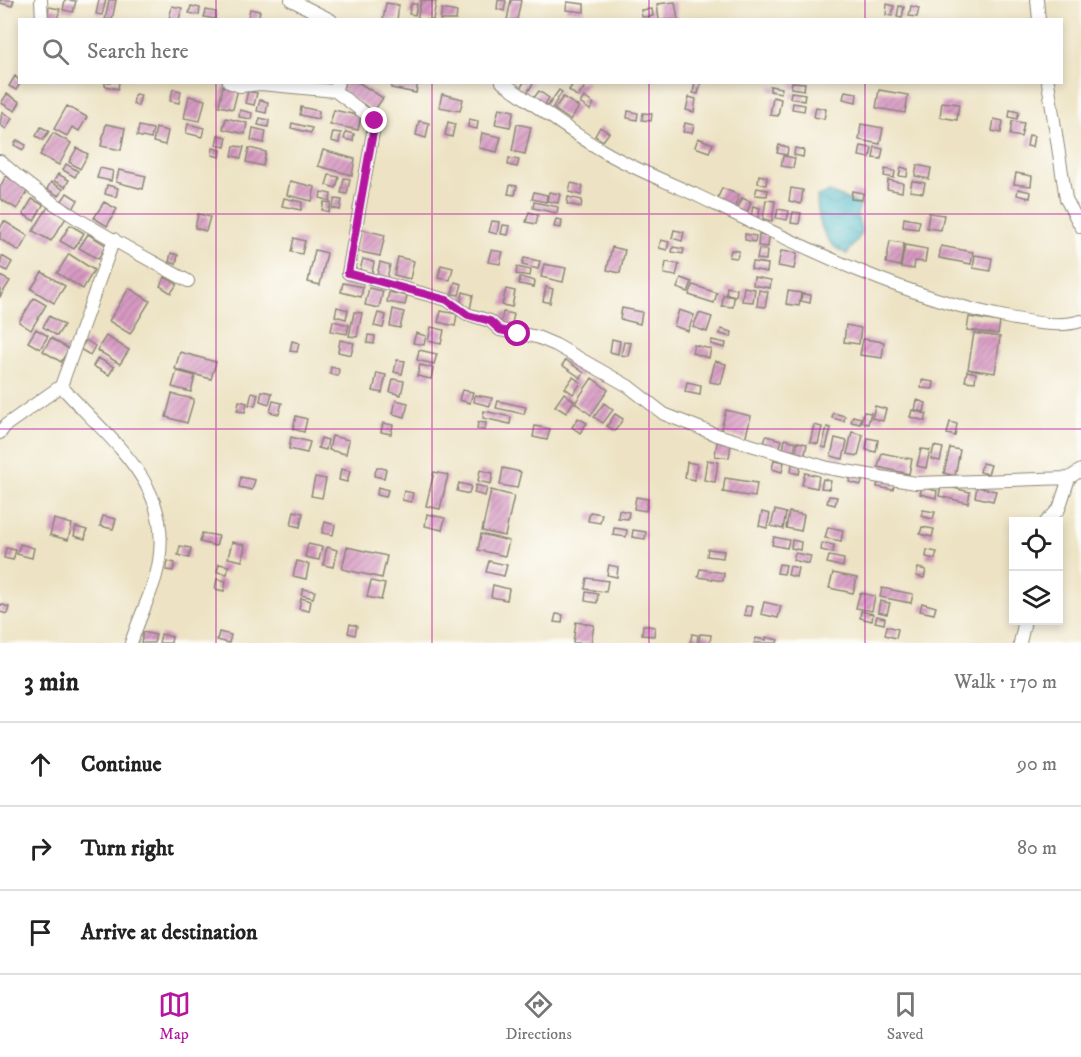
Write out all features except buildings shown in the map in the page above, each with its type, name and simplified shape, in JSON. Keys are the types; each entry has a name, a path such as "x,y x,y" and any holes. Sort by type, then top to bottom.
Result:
{"street":[{"path":"41,0 42,18"},
{"path":"291,0 327,18"},
{"path":"1037,0 1039,18"},
{"path":"272,84 337,87 375,121 348,273 447,300 468,315 490,321 500,330 537,337 556,345 628,386 664,414 717,435 828,468 916,483 1069,478 1081,470"},
{"path":"505,84 600,149 756,225 882,280 939,301 996,315 1027,321 1070,324 1081,321"},
{"path":"1048,84 1066,199 1081,227"},
{"path":"0,161 20,179 114,240 188,281"},
{"path":"0,433 6,424 61,386 114,240"},
{"path":"61,386 131,460 153,497 162,526 156,577 131,643"},
{"path":"1051,517 1059,509 1069,478"},
{"path":"1020,643 1024,625"}],"water":[{"path":"829,192 861,205 857,214 862,233 847,254 832,244 820,222 817,196"}],"route":[{"path":"375,121 348,273 447,300 468,315 490,321 500,330 518,334"}]}
